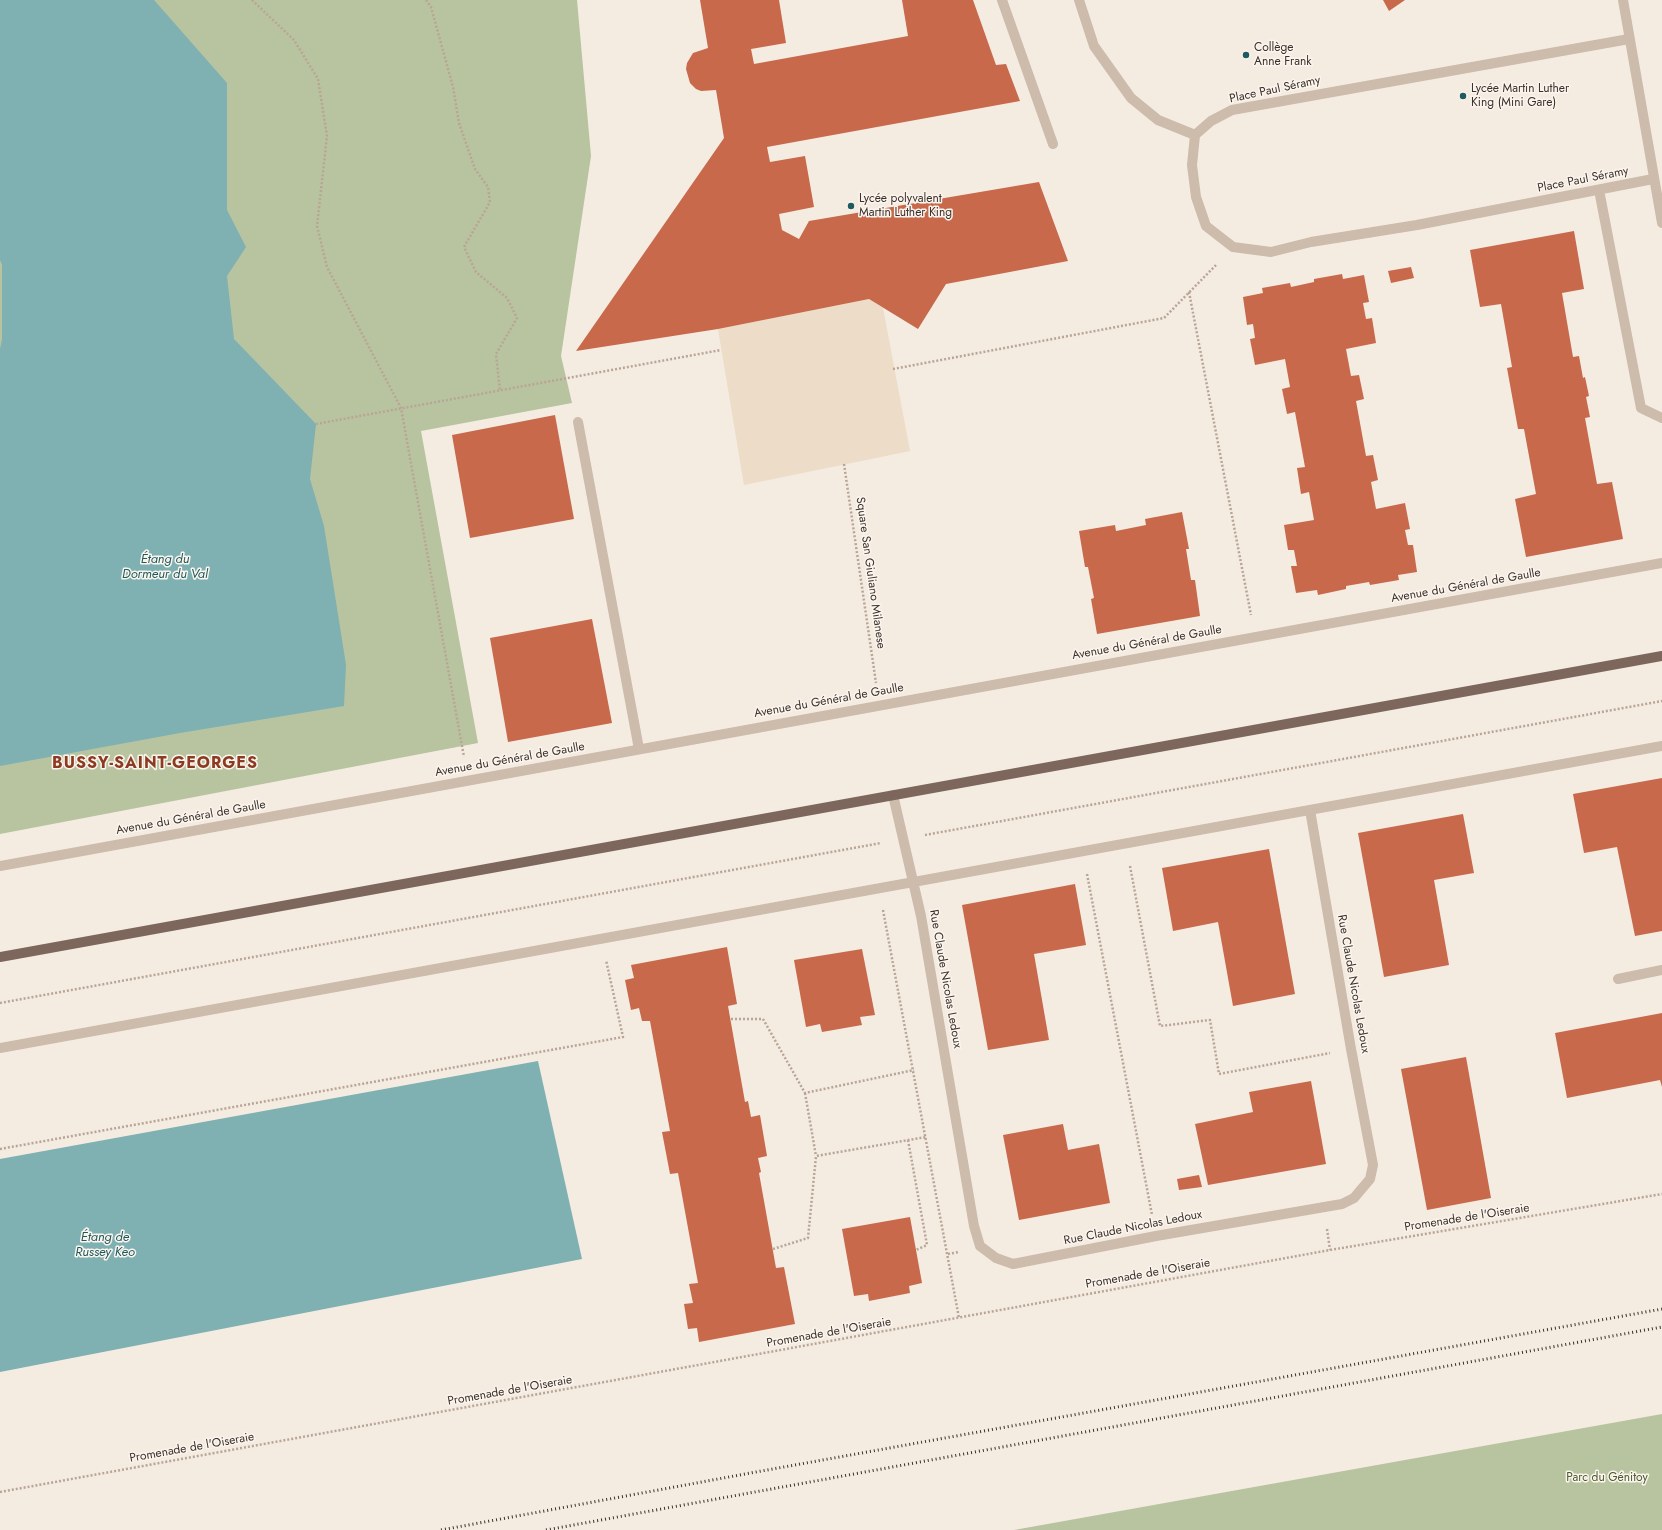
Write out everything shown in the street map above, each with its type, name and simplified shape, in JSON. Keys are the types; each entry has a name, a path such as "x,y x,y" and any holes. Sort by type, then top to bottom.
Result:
{"main road":[{"path":"0,957 1662,656"}],"street":[{"path":"1002,0 1053,144"},
{"path":"1079,0 1094,46 1131,98 1158,120 1195,135 1192,165 1196,196 1206,226 1233,248"},
{"path":"1623,0 1628,39 1662,223"},
{"name":"Place Paul Séramy","path":"1195,135 1211,122 1232,110 1628,39"},
{"name":"Place Paul Séramy","path":"1233,248 1271,252 1311,242 1417,224 1653,179"},
{"path":"1599,190 1641,408 1662,418"},
{"path":"578,422 639,749"},
{"name":"Avenue du Général de Gaulle","path":"0,866 1662,563"},
{"path":"0,1048 1662,746"},
{"name":"Rue Claude Nicolas Ledoux","path":"893,795 921,916 973,1218 980,1246 996,1258 1013,1264 1156,1236 1342,1204 1354,1198 1370,1179 1373,1165 1351,1049 1310,810"},
{"path":"1618,979 1662,970"}],"path":[{"path":"252,0 294,40 318,80 327,136 317,226 327,266 401,408 465,760"},
{"path":"426,0 431,7 453,87 459,123 475,168 488,187 490,202 464,248 476,272 507,298 517,318 496,354 500,390"},
{"path":"893,369 1164,318 1233,248"},
{"path":"1189,292 1252,621"},
{"path":"316,424 721,350"},
{"name":"Square San Giuliano Milanese","path":"844,464 876,685"},
{"path":"0,1003 1662,701"},
{"path":"1125,844 1160,1026 1210,1020 1219,1074 1351,1049"},
{"path":"1083,852 1156,1236"},
{"path":"877,889 886,921 959,1318"},
{"path":"0,1149 623,1037 606,960"},
{"path":"731,1019 763,1019 805,1093 816,1156 808,1238 773,1249"},
{"path":"805,1093 914,1070"},
{"path":"816,1156 926,1137"},
{"path":"908,1140 927,1245 916,1250"},
{"name":"Promenade de l'Oiseraie","path":"0,1492 1330,1250 1662,1194"}],"green space":[{"path":"0,0 577,0 591,156 561,356 572,403 421,431 478,743 0,834"},
{"name":"Parc du Génitoy","path":"1662,1414 1662,1530 1014,1530"}],"shaded area":[{"path":"869,299 883,308 910,451 744,485 718,329"}],"water":[{"name":"Étang du Dormeur du Val","path":"0,0 154,0 227,83 227,210 246,247 227,276 234,339 316,424 310,479 324,526 346,665 344,706 180,733 0,766 0,349 2,339 2,265 0,260"},
{"name":"Étang de Russey Keo","path":"538,1061 582,1259 0,1372 0,1159"}],"building":[{"path":"700,0 779,0 786,43 751,49 754,64 908,36 902,0 973,0 996,65 1006,64 1020,101 767,147 770,162 805,156 814,207 779,214 782,230 799,239 809,221 1039,182 1068,261 946,284 918,329 869,299 718,329 576,351 724,138 716,90 701,91 696,89 690,83 686,69 687,63 693,53 708,48"},
{"path":"1383,0 1405,0 1389,11"},
{"path":"1574,231 1584,289 1562,293 1573,357 1579,356 1583,378 1585,377 1589,396 1586,397 1590,417 1585,418 1597,484 1612,482 1623,539 1526,557 1515,499 1536,494 1524,429 1518,429 1507,368 1512,367 1501,304 1480,307 1470,250"},
{"path":"1411,267 1414,278 1391,283 1388,271"},
{"path":"1342,274 1343,279 1364,275 1369,302 1363,303 1366,319 1372,318 1376,343 1346,349 1351,376 1359,375 1364,399 1356,401 1366,456 1373,455 1378,480 1371,482 1376,509 1405,503 1410,529 1405,530 1408,545 1413,545 1417,572 1398,575 1399,580 1370,585 1369,582 1346,586 1346,589 1318,595 1317,590 1296,593 1291,566 1297,566 1294,550 1288,550 1284,525 1314,520 1309,492 1301,494 1297,468 1305,467 1295,412 1287,414 1282,389 1290,387 1285,359 1255,365 1250,339 1255,338 1253,324 1247,325 1243,297 1263,293 1262,288 1290,283 1291,287 1314,282 1314,279"},
{"path":"555,415 574,519 470,538 452,435"},
{"path":"1182,512 1189,549 1186,549 1191,580 1195,580 1200,616 1097,634 1091,599 1094,598 1088,567 1085,567 1079,531 1115,525 1116,531 1146,525 1145,519"},
{"path":"592,619 612,723 508,742 490,638"},
{"path":"1662,778 1662,931 1635,936 1617,847 1584,853 1573,794"},
{"path":"1463,814 1474,873 1434,880 1449,965 1384,977 1358,833"},
{"path":"1269,849 1295,994 1233,1006 1218,922 1173,931 1162,868"},
{"path":"1075,884 1086,945 1034,954 1049,1040 988,1050 962,905"},
{"path":"727,947 737,1004 728,1006 745,1102 748,1101 751,1117 760,1115 767,1156 758,1158 761,1172 759,1173 776,1268 784,1267 795,1324 699,1342 697,1328 688,1329 684,1304 693,1303 689,1284 698,1283 678,1173 670,1174 662,1132 670,1131 650,1021 642,1021 639,1008 631,1010 625,980 634,978 631,965"},
{"path":"862,949 875,1015 860,1017 862,1025 822,1032 820,1024 806,1027 794,960"},
{"path":"1662,1013 1662,1087 1660,1080 1567,1098 1555,1033"},
{"path":"1466,1057 1491,1198 1427,1210 1401,1069"},
{"path":"1311,1081 1326,1164 1208,1185 1195,1124 1253,1112 1249,1092"},
{"path":"1063,1124 1068,1150 1099,1144 1110,1203 1019,1220 1003,1135"},
{"path":"1199,1175 1202,1187 1179,1190 1177,1179"},
{"path":"910,1217 922,1283 909,1286 910,1293 869,1301 868,1294 854,1296 842,1229"}],"railway":[{"path":"441,1530 1662,1309"},
{"path":"546,1530 1662,1327"}],"place":[{"name":"Collège Anne Frank","path":"1246,55"},
{"name":"Lycée Martin Luther King (Mini Gare)","path":"1463,96"},
{"name":"Lycée polyvalent Martin Luther King","path":"851,206"}],"district":[{"name":"BUSSY-SAINT-GEORGES","path":"155,764"}]}
